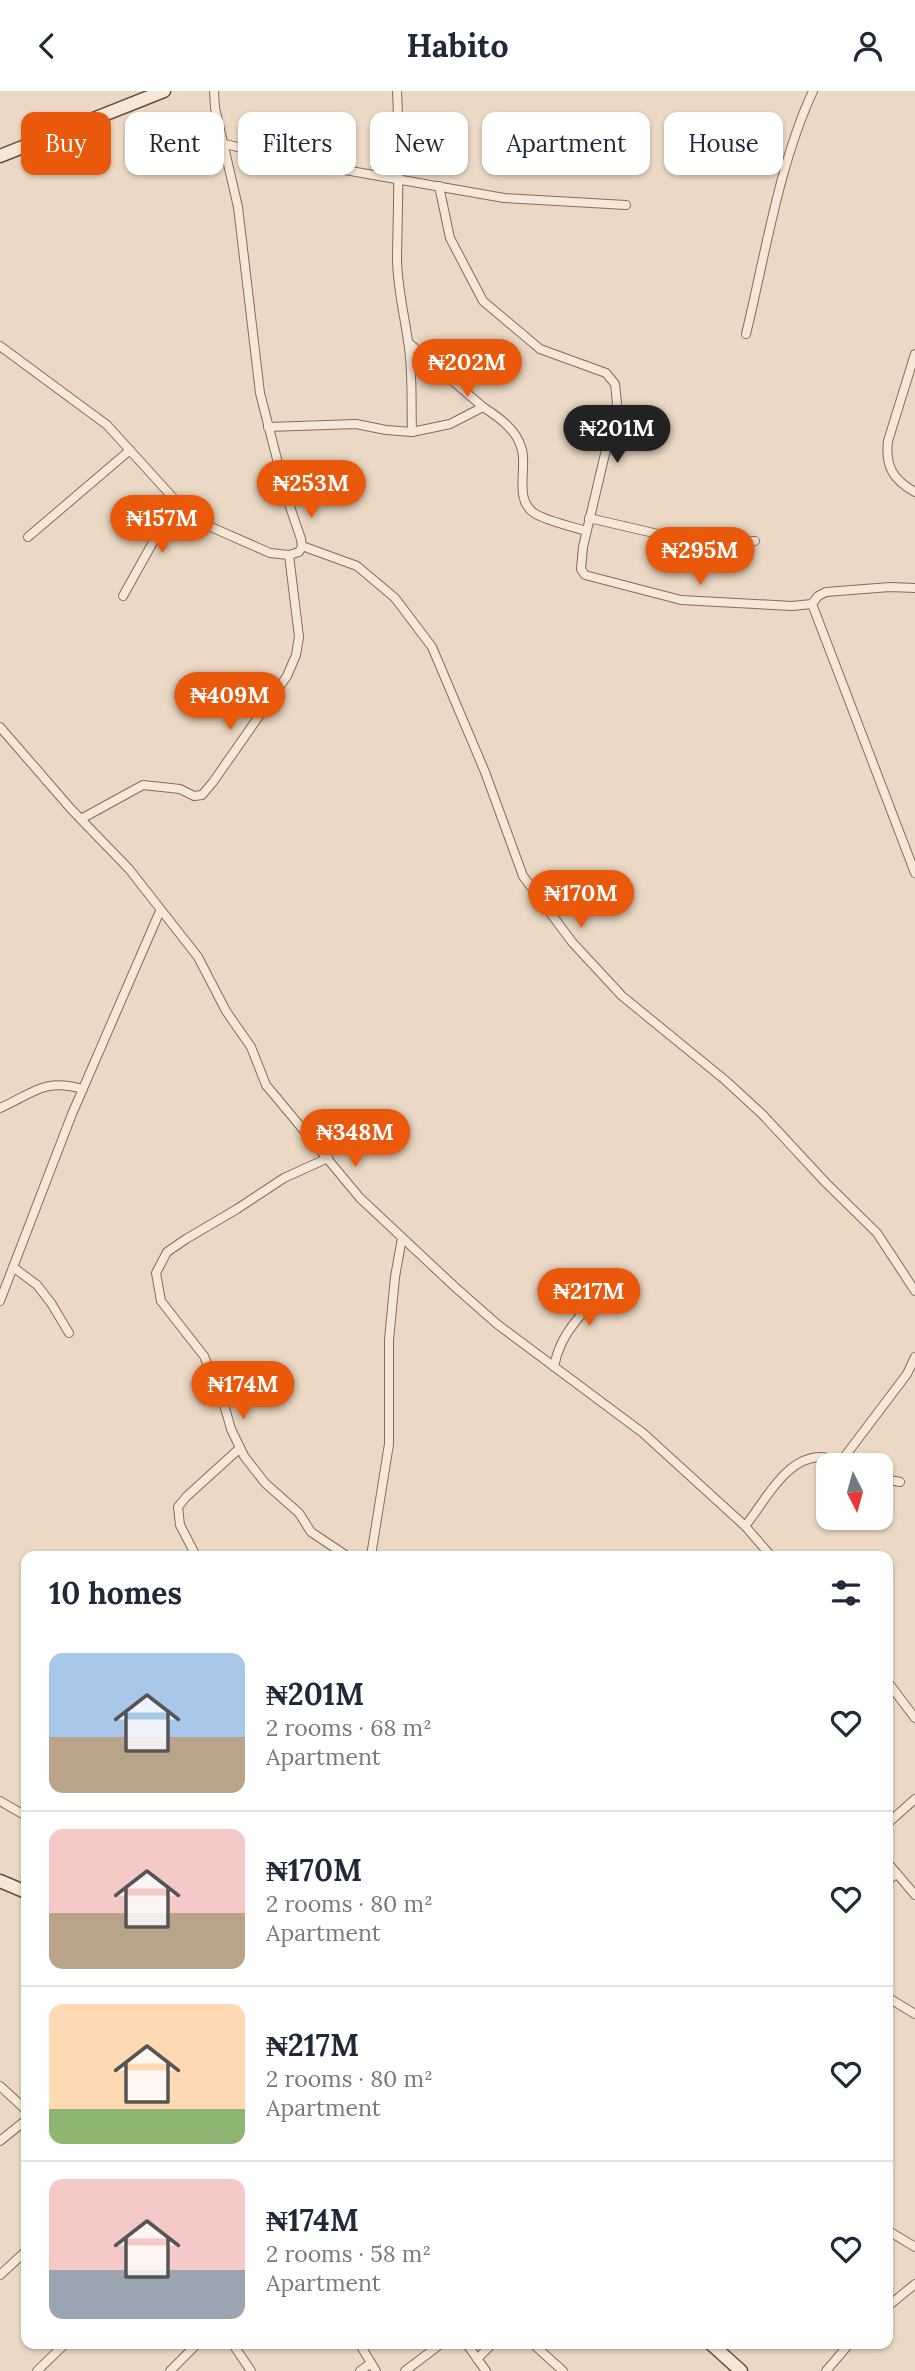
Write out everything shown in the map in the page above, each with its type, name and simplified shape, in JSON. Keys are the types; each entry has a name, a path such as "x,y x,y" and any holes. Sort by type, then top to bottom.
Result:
{"main road":[{"path":"0,156 164,91"},
{"path":"0,1881 21,1890"},
{"path":"717,2349 741,2371"}],"street":[{"path":"0,347 107,425 176,501 211,527 270,553 289,555 299,552 302,546 260,393 238,207 215,108 214,91"},
{"path":"397,91 400,292 409,343 412,432"},
{"path":"746,334 779,192 813,91"},
{"path":"225,144 305,163 504,198 626,205"},
{"path":"439,186 450,238 483,301 540,349 606,373 615,384 617,403 586,531 581,569 585,575 681,600 792,607 812,604 818,596 826,592 915,587"},
{"path":"409,343 483,407 509,425 522,450 522,491 525,502 534,513 586,531"},
{"path":"915,354 888,441 886,457 894,477 915,492"},
{"path":"268,427 356,424 412,432 450,425 483,407"},
{"path":"28,537 130,450"},
{"path":"123,596 176,501"},
{"path":"589,518 684,540 755,541"},
{"path":"302,546 356,566 395,598 432,647 485,772 523,876 572,942 622,996 725,1080 762,1114 877,1233 915,1291"},
{"path":"81,819 143,785 180,789 194,796 202,795 213,782 287,676 296,655 299,637 289,555"},
{"path":"812,604 915,873"},
{"path":"0,727 129,869 198,957 226,1011 251,1047 266,1085 360,1198 486,1315 643,1433 745,1526 767,1551"},
{"path":"0,1301 3,1285 13,1267 83,1089 160,911"},
{"path":"0,1108 50,1085 64,1084 83,1089"},
{"path":"328,1159 284,1178 186,1239 167,1252 156,1273 161,1301 204,1356 240,1448 265,1483 299,1513 311,1532 340,1551"},
{"path":"372,1551 389,1444 389,1340 402,1238"},
{"path":"13,1267 37,1285 69,1333"},
{"path":"554,1367 557,1350 573,1325 588,1307 614,1285"},
{"path":"849,1453 907,1374 915,1357"},
{"path":"193,1551 180,1525 178,1507 240,1448"},
{"path":"745,1526 783,1476 803,1461 816,1458"},
{"path":"893,1481 900,1482"},
{"path":"893,1689 915,1718"},
{"path":"893,1818 915,1799"},
{"path":"0,1801 21,1813"},
{"path":"893,1869 915,1895"},
{"path":"893,1877 897,1874"},
{"path":"893,2001 915,2014"},
{"path":"0,2085 21,2104"},
{"path":"0,2141 21,2124"},
{"path":"893,2234 915,2247"},
{"path":"0,2275 21,2256"},
{"path":"893,2302 915,2284"},
{"path":"37,2371 60,2349"},
{"path":"170,2371 192,2349"},
{"path":"236,2349 251,2371"},
{"path":"360,2371 373,2367 362,2349"},
{"path":"405,2371 434,2349"},
{"path":"470,2349 486,2371"},
{"path":"477,2359 487,2349"},
{"path":"539,2349 563,2371"},
{"path":"826,2371 845,2349"}]}
